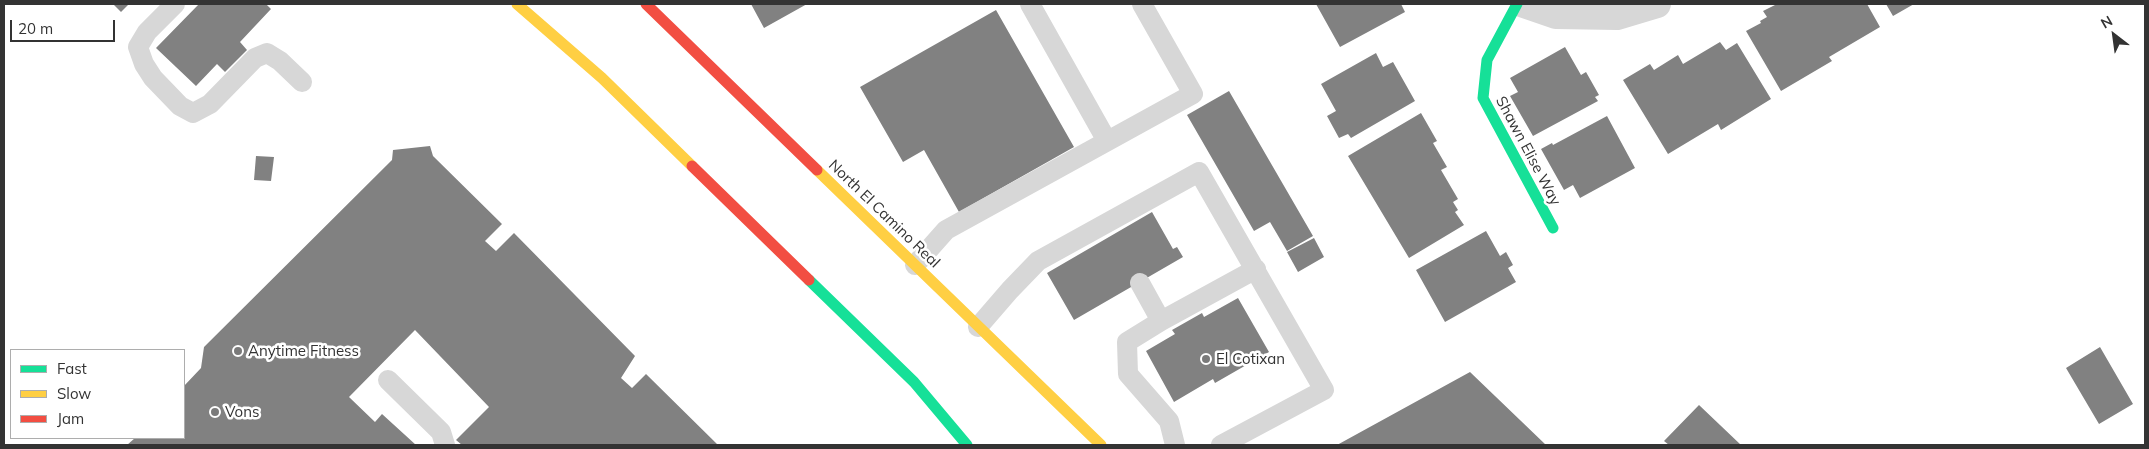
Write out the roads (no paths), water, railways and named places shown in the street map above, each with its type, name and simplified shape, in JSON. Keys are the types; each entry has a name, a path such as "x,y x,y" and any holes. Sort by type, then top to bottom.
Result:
{"main road":[{"path":"520,4 602,78 914,382 967,445"},
{"name":"North El Camino Real","path":"646,4 1101,445"},
{"name":"Shawn Elise Way","path":"1516,4 1487,60 1483,98 1553,228"}],"street":[{"path":"1524,4 1556,15 1608,16 1617,16 1657,4"}],"lane":[{"path":"175,4 147,32 138,47 144,64 153,78 180,106 193,113 210,104 255,58 267,52 280,61 302,82"},
{"path":"1030,4 1107,141"},
{"path":"915,265 946,230 1193,94 1142,4"},
{"path":"978,327 1010,290 1038,262 1109,229 1199,172 1324,390 1221,445"},
{"path":"1175,445 1169,421 1128,374 1127,342 1161,321 1256,269"},
{"path":"1140,282 1161,321"},
{"path":"388,380 441,432 445,445"}],"place":[{"name":"Anytime Fitness","path":"238,351"},
{"name":"El Cotixan","path":"1206,359"},
{"name":"Vons","path":"215,412"}]}
